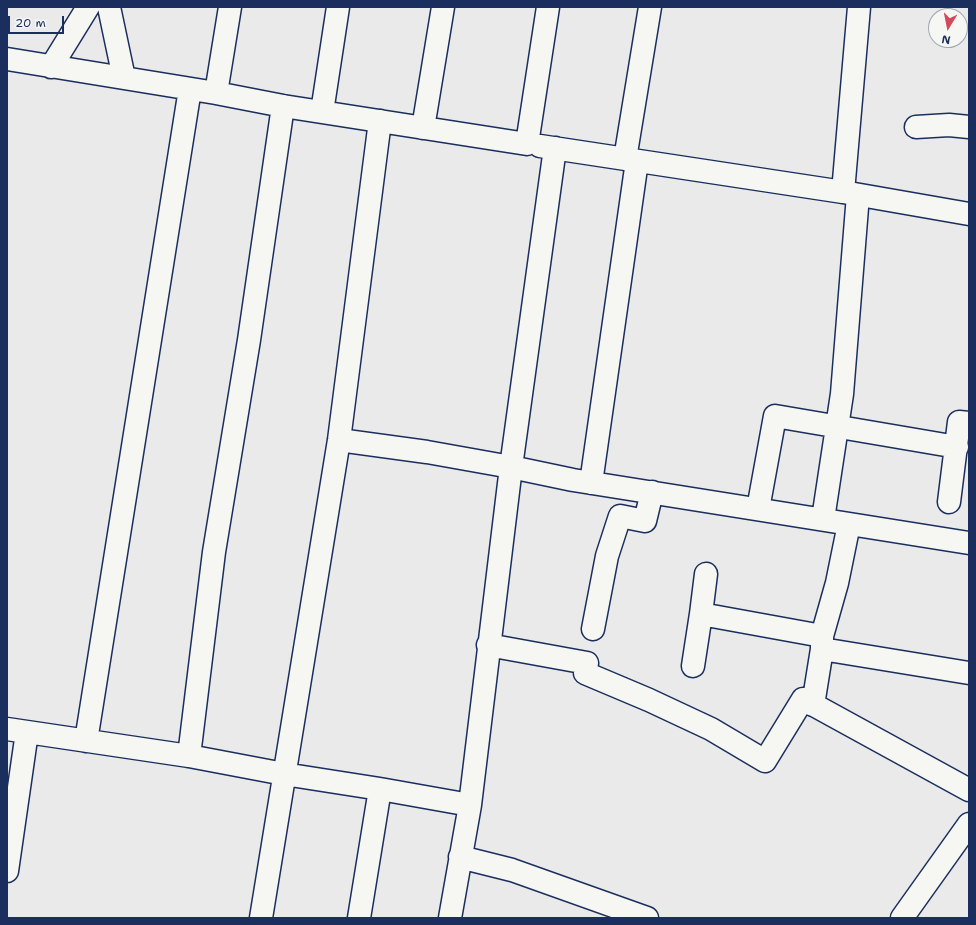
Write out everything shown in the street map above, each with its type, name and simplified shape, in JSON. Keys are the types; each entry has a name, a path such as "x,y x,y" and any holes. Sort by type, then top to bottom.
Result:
{"street":[{"path":"51,67 88,7"},
{"path":"109,7 124,78"},
{"path":"216,93 230,7"},
{"path":"322,112 338,7"},
{"path":"423,128 443,7"},
{"path":"527,144 548,7"},
{"path":"591,483 650,7"},
{"path":"823,519 842,394 860,7"},
{"path":"7,59 216,93 283,106 851,194 969,214"},
{"path":"86,741 190,89"},
{"path":"189,756 214,552 249,340 283,106"},
{"path":"261,918 340,440 380,121"},
{"path":"916,126 969,126"},
{"path":"450,918 470,805 488,644 555,148"},
{"path":"758,509 775,416 957,447"},
{"path":"949,502 959,422 969,424"},
{"path":"340,440 428,452 591,483 969,543"},
{"path":"593,629 607,556 620,516 645,521 652,492"},
{"path":"813,705 822,643 837,583 849,524"},
{"path":"693,666 706,574"},
{"path":"701,614 822,643 969,673"},
{"path":"488,644 587,663 585,674 649,700 711,729 765,761 803,699 969,790"},
{"path":"7,871 17,730 189,756 284,774 470,805"},
{"path":"359,918 380,789"},
{"path":"902,918 969,824"},
{"path":"460,857 512,870 648,918"}]}
